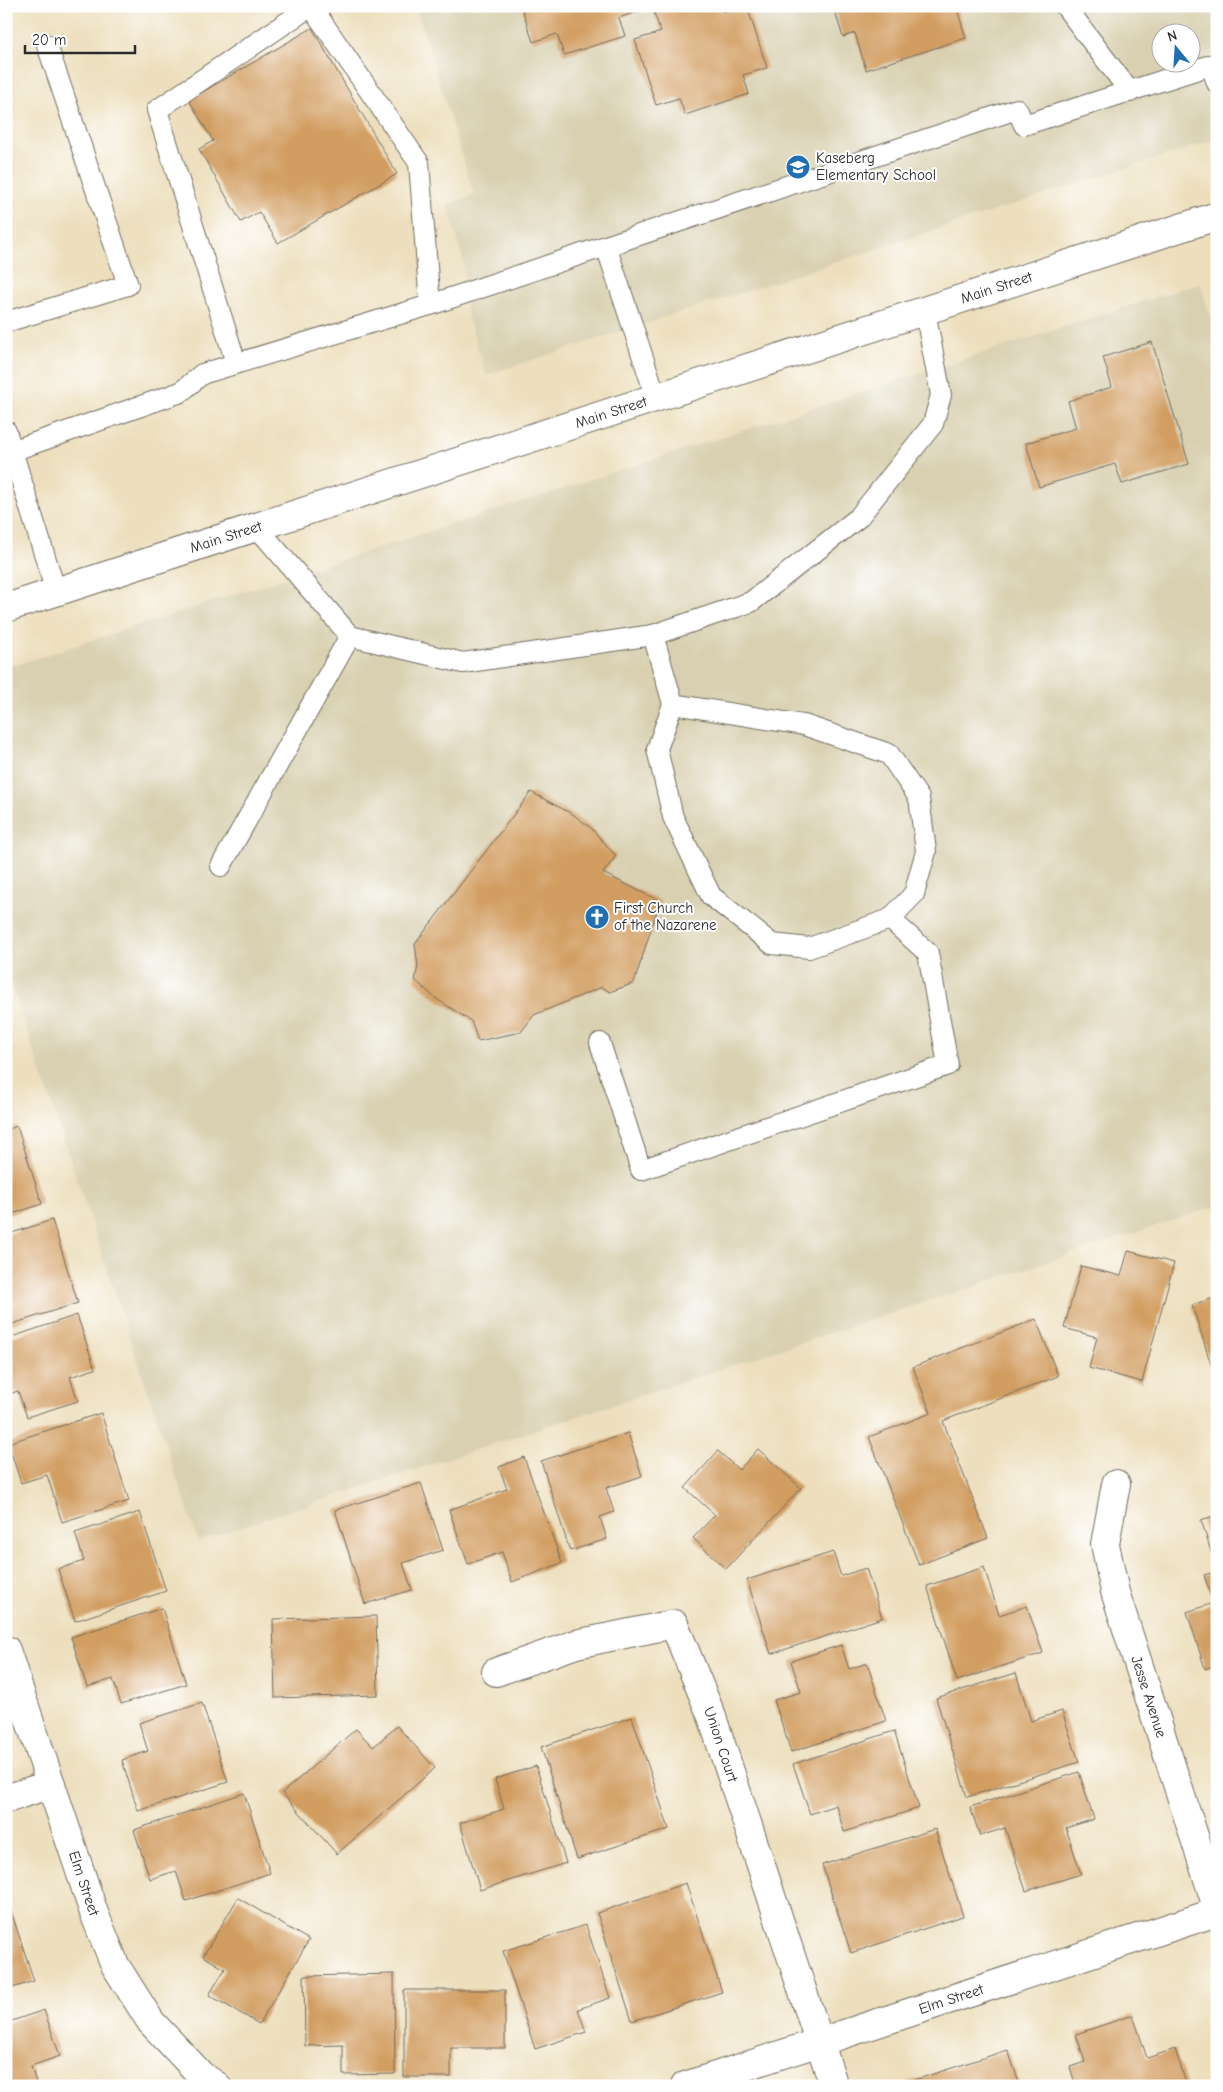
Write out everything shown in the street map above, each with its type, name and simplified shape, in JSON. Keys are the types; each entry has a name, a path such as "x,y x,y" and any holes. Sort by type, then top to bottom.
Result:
{"street":[{"name":"Main Street","path":"6,608 1217,216"},
{"name":"Jesse Avenue","path":"1116,1484 1105,1544 1115,1592 1217,1907"},
{"name":"Union Court","path":"496,1672 576,1644 674,1624 712,1717 820,2041"},
{"name":"Elm Street","path":"6,1650 94,1913 115,1965 151,2022 202,2076 217,2086"},
{"path":"6,1799 51,1784"},
{"name":"Elm Street","path":"685,2086 1217,1912"},
{"path":"820,2041 834,2086"}],"lane":[{"path":"236,363 156,110 311,6 419,163 430,305"},
{"path":"1065,6 1130,92"},
{"path":"6,322 128,285 47,45"},
{"path":"9,452 180,392 202,374 430,305 1017,109 1024,125 1130,92 1215,70"},
{"path":"606,246 656,397"},
{"path":"257,527 350,636 463,663 653,635 751,602 858,518 933,424 941,395 924,311"},
{"path":"6,432 9,452 56,592"},
{"path":"653,635 673,704 657,748 673,817 711,896 772,944 809,948 890,919 914,894 926,850 920,798 889,754 804,725 673,704"},
{"path":"221,866 350,636"},
{"path":"600,1043 641,1170 948,1065 928,953 890,919"}],"shaded area":[{"name":"Kaseberg Elementary School","path":"416,6 1217,6 1217,139 486,375 466,310 463,261 448,204 474,195"},
{"path":"1200,283 1217,335 1217,1206 198,1541 6,968 6,668"}],"building":[{"path":"521,6 644,6 645,9 619,18 625,36 564,55 557,34 533,42"},
{"path":"675,6 720,6 722,12 747,6 767,68 743,75 749,94 685,115 679,98 656,105 635,40 661,32 654,13"},
{"path":"833,6 956,6 966,38 866,70 855,33 843,37"},
{"path":"312,28 397,174 278,243 259,212 241,222 199,149 213,141 189,100"},
{"path":"1152,342 1189,464 1122,484 1115,464 1039,487 1026,443 1076,428 1068,401 1112,387 1103,357"},
{"path":"531,792 574,815 591,828 616,856 603,873 660,901 634,983 610,992 602,987 534,1015 521,1032 478,1041 471,1021 435,998 415,980 418,966 415,944"},
{"path":"17,1126 42,1204 6,1216 6,1130"},
{"path":"52,1220 78,1303 6,1326 6,1235"},
{"path":"1128,1251 1174,1263 1142,1382 1089,1368 1097,1337 1064,1328 1081,1266 1121,1276"},
{"path":"1217,1297 1217,1380 1216,1380 1192,1305"},
{"path":"77,1315 95,1369 70,1377 78,1401 27,1417 18,1391 6,1395 6,1339"},
{"path":"1036,1319 1058,1376 943,1421 988,1538 919,1565 869,1437 931,1413 913,1367"},
{"path":"101,1413 129,1501 62,1522 47,1475 21,1483 8,1443"},
{"path":"628,1433 642,1476 606,1488 614,1512 600,1517 607,1539 570,1551 541,1461"},
{"path":"758,1449 801,1488 726,1569 693,1538 715,1515 685,1488 718,1451 739,1470"},
{"path":"524,1457 562,1563 512,1582 502,1552 468,1564 449,1510 507,1489 499,1467"},
{"path":"421,1483 443,1550 403,1563 412,1590 365,1604 335,1510"},
{"path":"140,1512 166,1591 75,1621 58,1569 84,1561 75,1533"},
{"path":"1217,1515 1217,1561 1214,1561 1201,1520"},
{"path":"833,1552 841,1576 866,1568 882,1618 771,1654 747,1580"},
{"path":"984,1567 999,1615 1027,1606 1043,1653 957,1681 927,1586"},
{"path":"1217,1571 1217,1665 1205,1669 1187,1612 1213,1603 1204,1575"},
{"path":"162,1608 186,1684 121,1704 113,1679 87,1687 71,1637"},
{"path":"376,1616 378,1695 275,1698 273,1619"},
{"path":"841,1645 849,1669 867,1663 886,1721 791,1752 774,1700 801,1692 791,1661"},
{"path":"1016,1673 1031,1721 1062,1711 1079,1762 967,1797 936,1698"},
{"path":"202,1703 228,1782 138,1811 122,1760 148,1751 139,1723"},
{"path":"632,1717 669,1829 577,1859 541,1747"},
{"path":"397,1726 435,1768 337,1854 282,1793 356,1729 373,1747"},
{"path":"894,1731 919,1808 844,1832 836,1805 810,1814 793,1764"},
{"path":"536,1766 566,1863 480,1890 460,1823 504,1809 495,1779"},
{"path":"1079,1772 1094,1819 1066,1828 1081,1874 1026,1891 1005,1828 980,1836 970,1807"},
{"path":"244,1793 270,1873 186,1901 176,1871 150,1879 134,1830"},
{"path":"935,1829 963,1916 851,1953 822,1865"},
{"path":"686,1883 722,1992 632,2021 597,1913"},
{"path":"6,1896 34,1981 6,1990"},
{"path":"238,1898 309,1940 259,2024 209,1995 225,1969 203,1956"},
{"path":"586,1925 610,1998 578,2009 586,2032 535,2049 503,1951"},
{"path":"394,1974 395,2074 343,2075 343,2045 305,2046 304,1976"},
{"path":"404,1990 505,1990 505,2048 451,2048 451,2077 404,2077"},
{"path":"44,2010 60,2056 31,2066 37,2086 6,2086 6,2023"},
{"path":"1133,2015 1147,2058 1175,2049 1187,2086 1076,2086 1070,2067 1085,2062 1076,2034"},
{"path":"1008,2050 1020,2086 899,2086 899,2085"}],"place":[{"name":"Kaseberg Elementary School","path":"798,167"},
{"name":"First Church of the Nazarene","path":"597,917"}]}
